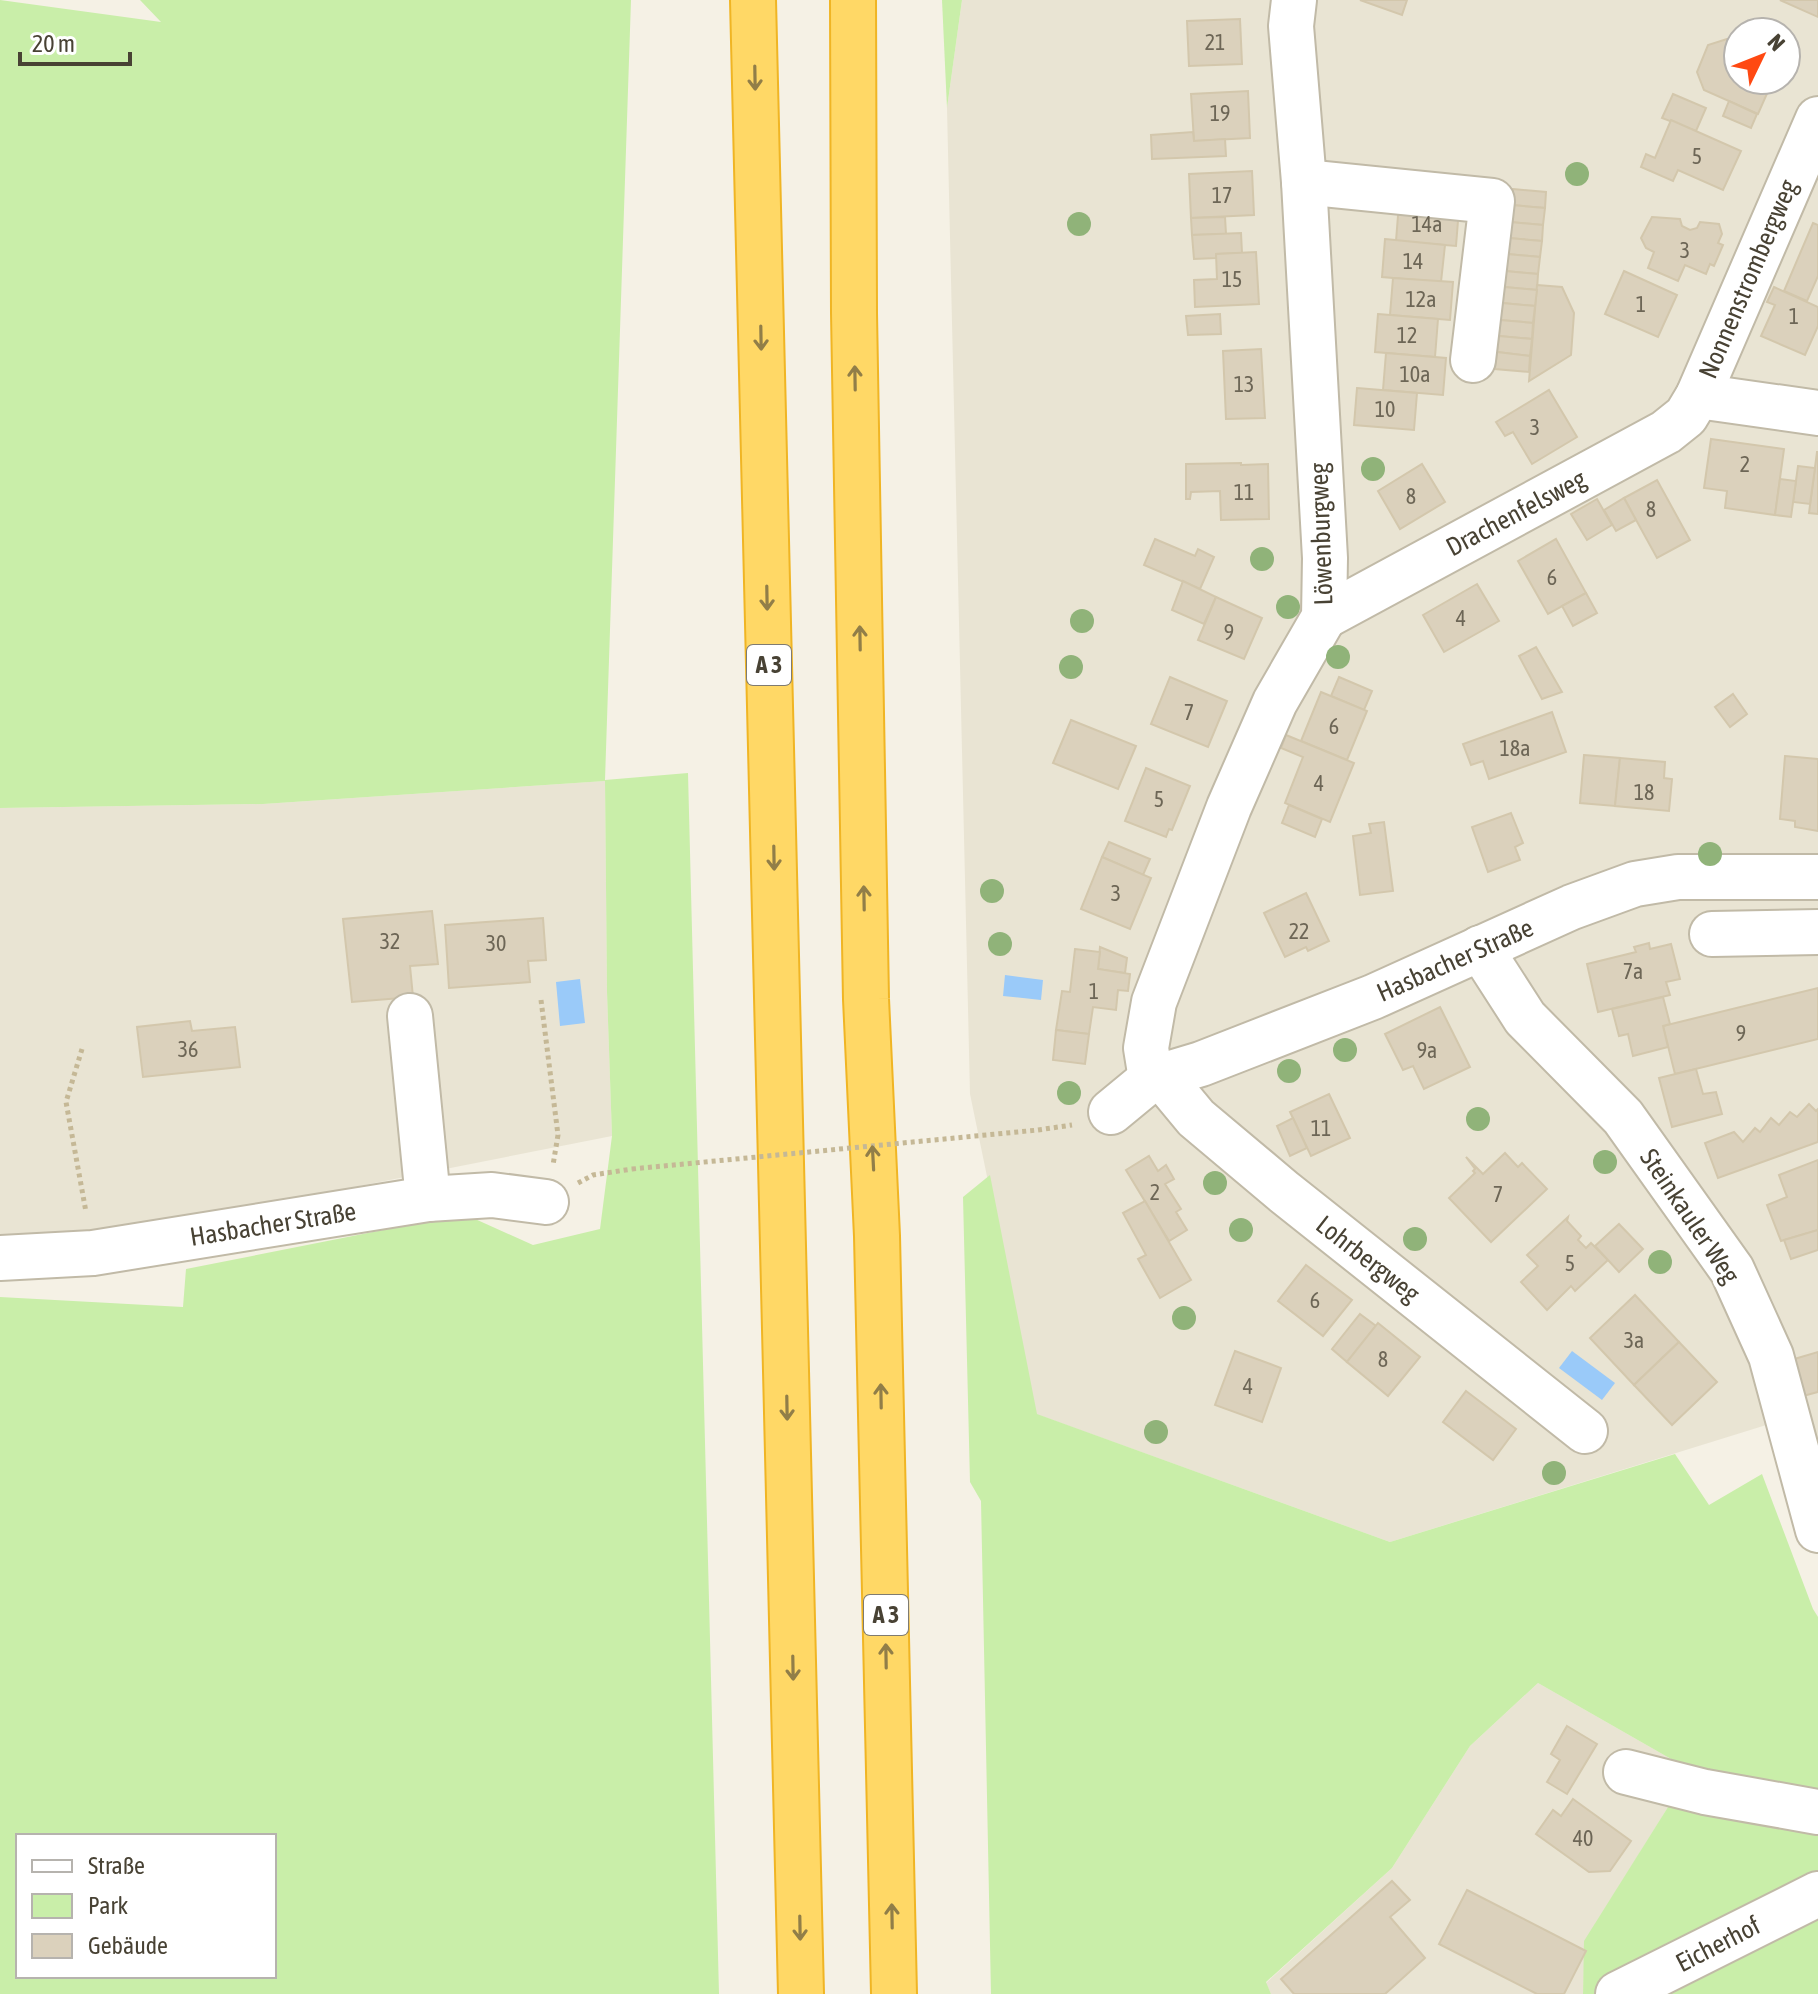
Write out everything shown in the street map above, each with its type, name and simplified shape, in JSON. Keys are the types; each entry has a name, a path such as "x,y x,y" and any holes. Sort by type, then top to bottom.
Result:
{"highway":[{"name":"A 3","path":"753,0 801,1994"},
{"name":"A 3","path":"853,0 854,329 866,983 877,1236 894,1994"}],"street":[{"name":"Löwenburgweg","path":"1156,1078 1146,1048 1154,1002 1229,807 1269,715 1324,617 1325,558 1304,182 1291,26 1294,0"},
{"name":"Nonnenstrombergweg","path":"1698,396 1818,119"},
{"path":"1304,182 1492,201 1473,360"},
{"path":"1698,396 1818,413"},
{"name":"Drachenfelsweg","path":"1324,617 1666,432 1686,416 1698,396"},
{"name":"Hasbacher Straße","path":"1111,1112 1156,1078 1373,997 1572,907 1635,884 1678,877 1818,877"},
{"path":"1712,934 1818,932"},
{"name":"Steinkauler Weg","path":"1480,948 1525,1018 1623,1117 1732,1270 1771,1356 1818,1530"},
{"path":"410,1016 428,1199"},
{"name":"Lohrbergweg","path":"1156,1078 1196,1118 1284,1192 1585,1431"},
{"name":"Hasbacher Straße","path":"0,1258 93,1253 428,1199 492,1195 546,1202"},
{"path":"1626,1772 1705,1792 1818,1812"},
{"name":"Eicherhof","path":"1618,1994 1818,1894"}],"path":[{"path":"541,1000 558,1135 546,1202"},
{"path":"82,1049 66,1102 93,1253"},
{"path":"546,1202 593,1175 632,1169 1038,1130"}],"shaded area":[{"path":"962,0 1818,0 1818,1455 1805,1413 1390,1542 1036,1414 970,1094 947,108"},
{"path":"605,781 612,1136 167,1224 0,1239 0,808 263,804"},
{"path":"1538,1683 1685,1767 1673,1799 1585,1941 1583,1994 1271,1994 1266,1983 1392,1868 1470,1746"}],"green space":[{"path":"0,0 161,22 140,0 631,0 605,780 688,773 719,1994 0,1994 0,1297 183,1307 186,1269 464,1214 533,1245 600,1229 612,1136 605,781 263,804 0,808"},
{"path":"942,0 962,0 947,108"},
{"path":"990,1175 1037,1414 1390,1542 1675,1454 1709,1505 1762,1474 1818,1617 1818,1807 1685,1767 1538,1683 1470,1746 1392,1868 1266,1982 1271,1994 991,1994 981,1501 970,1482 963,1197"},
{"path":"1673,1799 1818,1828 1818,1994 1583,1994 1584,1941"}],"water":[{"path":"1005,975 1043,980 1041,1000 1003,996"},
{"path":"580,979 585,1023 560,1026 556,982"},
{"path":"1572,1351 1615,1383 1602,1400 1559,1368"}],"building":[{"path":"1360,0 1407,0 1402,15"},
{"path":"1780,0 1818,0 1818,17"},
{"path":"1240,19 1242,64 1189,66 1187,21"},
{"path":"1722,41 1722,96 1766,96 1758,114 1704,90 1697,72 1708,45"},
{"path":"1248,91 1250,138 1194,141 1191,94"},
{"path":"1673,94 1706,108 1696,131 1662,118"},
{"path":"1729,101 1757,114 1751,128 1723,116"},
{"path":"1671,120 1741,151 1723,190 1678,170 1673,181 1641,167 1646,154 1655,158"},
{"path":"1193,132 1194,141 1225,139 1226,156 1152,159 1151,135"},
{"path":"1252,171 1254,215 1191,218 1189,174"},
{"path":"1513,189 1546,192 1545,208 1511,205"},
{"path":"1399,203 1459,208 1456,246 1396,241"},
{"path":"1511,205 1545,208 1543,225 1510,222"},
{"path":"1225,217 1226,234 1192,235 1191,218"},
{"path":"1652,217 1680,219 1682,226 1690,230 1697,228 1700,222 1719,224 1722,234 1718,243 1723,245 1714,266 1710,264 1706,274 1685,265 1678,281 1648,268 1654,252 1646,248 1641,238"},
{"path":"1510,222 1543,225 1542,241 1508,238"},
{"path":"1813,223 1818,225 1818,276 1807,301 1784,291"},
{"path":"1241,233 1242,253 1194,259 1192,235"},
{"path":"1508,238 1542,241 1540,257 1507,254"},
{"path":"1385,239 1445,245 1441,282 1382,277"},
{"path":"1256,252 1259,304 1195,307 1194,280 1217,279 1216,254"},
{"path":"1507,254 1540,257 1538,274 1505,271"},
{"path":"1505,271 1538,274 1537,290 1504,287"},
{"path":"1624,271 1677,295 1658,337 1605,314"},
{"path":"1393,278 1453,282 1450,320 1390,315"},
{"path":"1537,285 1562,287 1574,313 1571,355 1529,381"},
{"path":"1504,287 1537,290 1535,306 1502,303"},
{"path":"1774,287 1818,307 1818,326 1805,355 1761,336 1775,305 1767,302"},
{"path":"1502,303 1535,306 1533,323 1500,320"},
{"path":"1220,314 1221,334 1188,335 1186,316"},
{"path":"1378,314 1438,319 1435,357 1375,352"},
{"path":"1500,320 1533,323 1532,339 1499,336"},
{"path":"1499,336 1532,339 1530,356 1497,352"},
{"path":"1261,349 1265,418 1226,419 1223,351"},
{"path":"1497,352 1530,356 1529,372 1495,369"},
{"path":"1386,353 1446,358 1443,395 1383,390"},
{"path":"1357,388 1417,393 1414,430 1354,425"},
{"path":"1549,390 1577,437 1532,464 1513,432 1505,436 1496,422"},
{"path":"1711,439 1784,449 1775,515 1725,508 1727,491 1704,488"},
{"path":"1818,452 1818,514 1809,513"},
{"path":"1186,464 1268,464 1269,519 1221,520 1220,491 1191,492 1190,499 1186,499"},
{"path":"1422,464 1445,502 1400,529 1378,491"},
{"path":"1798,466 1815,468 1810,504 1793,502"},
{"path":"1780,479 1796,481 1791,517 1775,515"},
{"path":"1657,480 1690,540 1657,558 1624,498"},
{"path":"1624,498 1636,520 1616,531 1604,510"},
{"path":"1597,499 1612,525 1587,540 1571,514"},
{"path":"1155,539 1195,556 1198,549 1214,557 1200,589 1144,565"},
{"path":"1556,539 1586,593 1548,614 1518,561"},
{"path":"1183,581 1216,597 1204,624 1172,610"},
{"path":"1477,584 1499,621 1444,652 1423,615"},
{"path":"1586,593 1597,613 1573,626 1562,606"},
{"path":"1216,597 1262,618 1244,659 1198,640"},
{"path":"1536,647 1562,692 1542,699 1519,656"},
{"path":"1170,677 1227,701 1208,747 1151,724"},
{"path":"1339,677 1372,691 1364,710 1331,696"},
{"path":"1321,692 1367,711 1347,760 1301,741"},
{"path":"1733,694 1747,714 1730,727 1715,707"},
{"path":"1552,712 1566,752 1489,779 1483,761 1471,765 1463,744"},
{"path":"1071,720 1136,746 1118,789 1053,763"},
{"path":"1286,735 1354,763 1330,822 1285,803 1303,757 1281,748"},
{"path":"1584,755 1620,758 1615,806 1580,803"},
{"path":"1785,756 1818,759 1818,831 1795,827 1795,821 1780,819"},
{"path":"1620,758 1665,762 1664,778 1672,779 1669,811 1615,806"},
{"path":"1146,768 1190,786 1172,830 1169,829 1166,837 1125,821"},
{"path":"1289,805 1322,819 1315,837 1282,823"},
{"path":"1511,813 1523,843 1515,847 1520,860 1488,872 1472,827"},
{"path":"1384,822 1393,891 1360,895 1353,836 1371,833 1369,824"},
{"path":"1109,842 1150,859 1143,875 1102,857"},
{"path":"1102,857 1151,878 1130,929 1081,909"},
{"path":"1306,893 1329,941 1285,957 1264,913"},
{"path":"432,911 438,964 410,966 413,997 352,1002 343,919"},
{"path":"543,918 546,960 528,961 530,982 449,988 445,925"},
{"path":"1649,943 1650,949 1671,944 1680,979 1666,982 1670,995 1598,1012 1587,964 1636,952 1634,947"},
{"path":"1100,947 1127,958 1125,973 1098,969"},
{"path":"1075,949 1100,952 1098,969 1130,974 1128,991 1118,990 1116,1010 1093,1007 1089,1034 1056,1030 1062,991 1070,992"},
{"path":"1818,988 1818,1039 1675,1074 1663,1026"},
{"path":"1663,997 1670,1024 1663,1026 1668,1047 1633,1056 1628,1034 1619,1036 1612,1009"},
{"path":"1440,1007 1470,1067 1424,1089 1413,1066 1403,1070 1385,1034"},
{"path":"190,1021 192,1031 235,1027 240,1067 143,1077 137,1027"},
{"path":"1056,1030 1089,1034 1085,1064 1053,1060"},
{"path":"1696,1069 1703,1094 1716,1092 1722,1114 1672,1127 1659,1078"},
{"path":"1329,1094 1350,1138 1311,1156 1290,1112"},
{"path":"1809,1104 1816,1111 1818,1109 1818,1142 1718,1178 1705,1143 1734,1132 1743,1142 1755,1128 1760,1132 1771,1118 1779,1125 1790,1112 1797,1117"},
{"path":"1293,1118 1307,1148 1290,1156 1277,1126"},
{"path":"1505,1153 1518,1167 1522,1163 1547,1189 1491,1242 1449,1198 1475,1173 1466,1157 1483,1174"},
{"path":"1149,1156 1158,1171 1166,1165 1174,1179 1165,1184 1181,1209 1176,1212 1187,1230 1169,1241 1126,1170"},
{"path":"1818,1160 1818,1230 1781,1241 1767,1205 1787,1197 1779,1175"},
{"path":"1145,1201 1191,1280 1160,1298 1138,1259 1146,1255 1123,1213"},
{"path":"1568,1217 1567,1221 1581,1236 1578,1240 1586,1248 1591,1243 1608,1260 1575,1291 1571,1286 1547,1310 1521,1282 1538,1266 1527,1255"},
{"path":"1619,1224 1643,1249 1619,1272 1595,1246"},
{"path":"1818,1230 1818,1250 1791,1259 1784,1240"},
{"path":"1306,1265 1352,1300 1323,1336 1278,1301"},
{"path":"1635,1295 1679,1342 1634,1385 1590,1338"},
{"path":"1360,1314 1376,1326 1347,1362 1332,1349"},
{"path":"1378,1323 1420,1357 1388,1396 1347,1362"},
{"path":"1679,1342 1717,1382 1672,1425 1634,1385"},
{"path":"1235,1351 1281,1368 1262,1422 1215,1405"},
{"path":"1818,1352 1818,1392 1803,1396 1791,1360"},
{"path":"1466,1391 1516,1429 1493,1460 1443,1422"},
{"path":"1567,1726 1597,1744 1567,1794 1547,1782 1560,1760 1551,1754"},
{"path":"1573,1799 1631,1841 1610,1871 1589,1872 1536,1834 1553,1810 1561,1816"},
{"path":"1392,1881 1410,1900 1390,1917 1425,1958 1385,1994 1294,1994 1281,1979"},
{"path":"1467,1890 1586,1951 1564,1994 1537,1994 1439,1944"}]}
